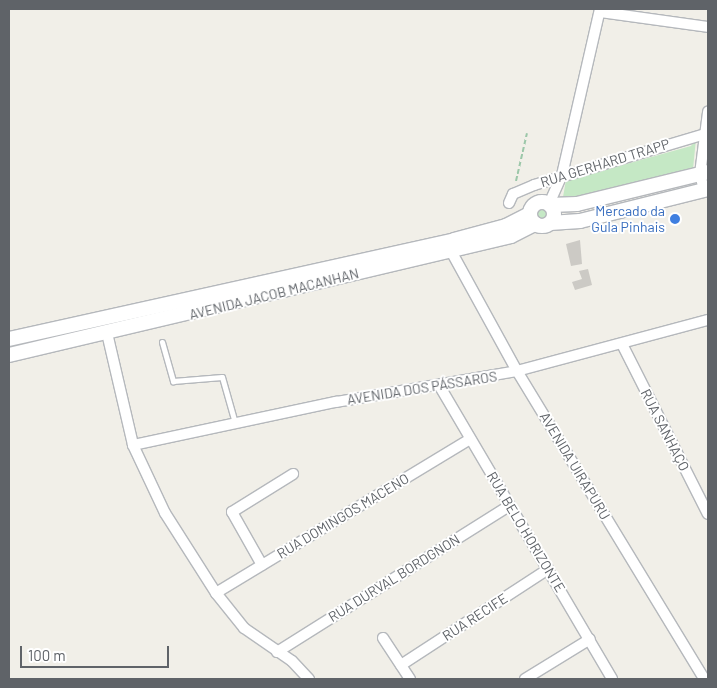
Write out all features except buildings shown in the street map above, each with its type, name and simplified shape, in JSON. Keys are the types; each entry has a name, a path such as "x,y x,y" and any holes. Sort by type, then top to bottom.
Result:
{"main road":[{"path":"704,173 577,204 536,204 533,219 550,223 580,221 706,189"},
{"path":"549,205 554,212 550,223"},
{"name":"AVENIDA JACOB MACANHAN","path":"9,355 510,236 533,219"},
{"name":"AVENIDA JACOB MACANHAN","path":"9,339 454,240 533,219"}],"street":[{"path":"549,205 562,175 600,10 708,27"},
{"path":"706,189 704,173 708,112"},
{"name":"RUA GERHARD TRAPP","path":"511,199 562,175 707,133"},
{"name":"AVENIDA UIRAPURU","path":"451,251 517,372 704,679"},
{"name":"AVENIDA DOS PÁSSAROS","path":"133,445 439,385 517,372 623,346 708,320"},
{"path":"107,333 133,445 165,513 216,593 244,628 309,679"},
{"name":"RUA SANHAÇO","path":"623,346 708,514"},
{"name":"RUA BELO HORIZONTE","path":"439,385 612,679"},
{"name":"RUA DOMINGOS MACENO","path":"216,593 470,439"},
{"path":"262,565 232,512 293,474"},
{"name":"RUA DURVAL BORDGNON","path":"277,652 510,505"},
{"name":"RUA RECIFE","path":"401,665 548,569"},
{"path":"384,638 410,679"},
{"path":"525,679 590,640"}],"lane":[{"path":"162,342 173,381 222,377 235,424"}],"path":[{"path":"511,199 527,132"}],"green space":[{"path":"696,139 693,169 576,200 563,197 566,180 572,175 576,178 691,146"},
{"path":"538,204 546,204 551,209 549,220 538,222 533,217 533,209"}],"place":[{"name":"Mercado da Gula Pinhais","path":"675,219"}]}
